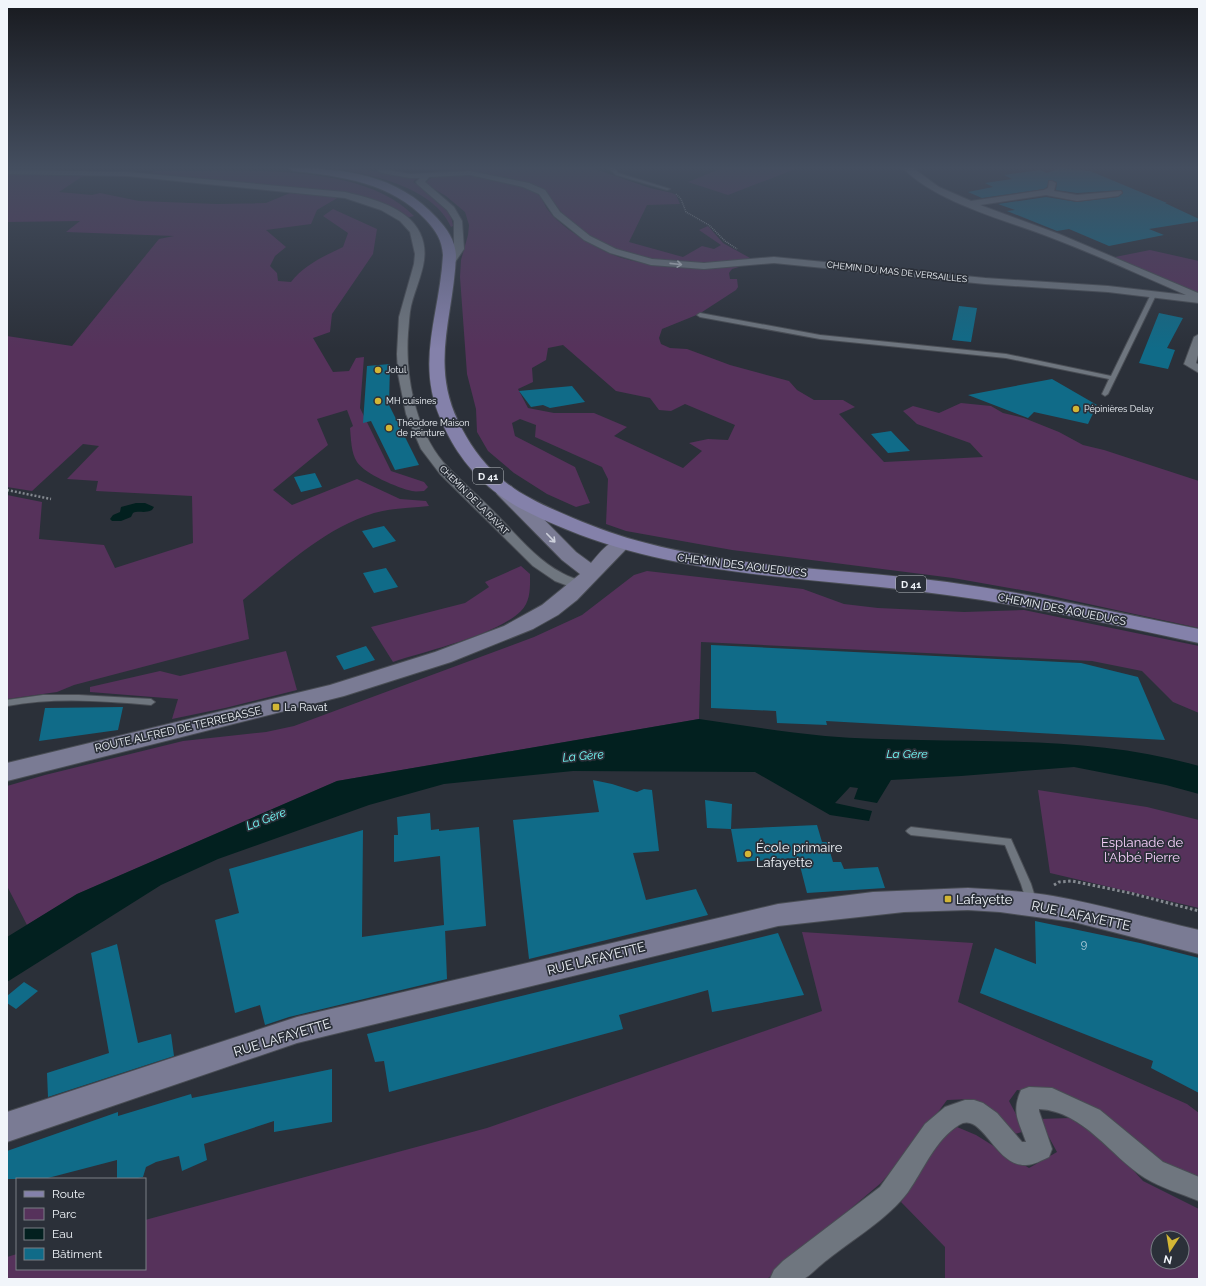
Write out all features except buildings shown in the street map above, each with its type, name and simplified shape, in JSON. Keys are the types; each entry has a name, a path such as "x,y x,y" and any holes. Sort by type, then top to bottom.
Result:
{"main road":[{"name":"CHEMIN DES AQUEDUCS","path":"439,228 444,235 450,250 436,366 443,409 476,464 504,490 538,510 577,528 621,544 686,560 896,582 969,592 1108,617 1199,636"},
{"path":"504,490 569,556 586,580"},
{"name":"ROUTE ALFRED DE TERREBASSE","path":"7,772 108,746 320,696 374,680 474,645 535,619 550,610 586,580 621,544"},
{"name":"RUE LAFAYETTE","path":"7,1127 298,1030 750,921 818,909 897,902 994,900 1063,909 1199,942"}],"street":[{"name":"CHEMIN DE LA RAVAT","path":"411,228 415,232 420,255 419,269 404,316 402,348 409,401 414,422 421,438 437,463 514,540 555,575 586,580"},
{"path":"448,266 459,249 460,228"},
{"name":"CHEMIN DU MAS DE VERSAILLES","path":"574,228 580,233 622,254 651,262 686,266 728,265 759,261 808,263 985,280 1108,289 1199,300"},
{"path":"1034,228 1199,297"},
{"path":"1199,337 1190,360 1190,364 1199,370"},
{"path":"784,1279 892,1193 940,1124 952,1114 966,1110 978,1112 986,1118 1018,1153 1028,1154 1040,1149 1039,1141 1028,1116 1026,1104 1029,1098 1052,1100 1092,1118 1154,1170 1199,1190"}],"lane":[{"path":"1105,394 1153,295"},
{"path":"700,315 820,337 1006,356 1113,378"},
{"path":"7,703 33,699 61,698 151,702"},
{"path":"911,831 1008,842 1026,884 1032,904"}],"path":[{"path":"712,228 730,245 759,261"},
{"path":"7,490 51,499"},
{"path":"1032,904 1059,882 1072,881 1130,893 1199,912"}],"green space":[{"path":"71,228 281,228 266,230 286,247 275,256 270,266 277,273 278,281 291,282 308,266 343,247 348,233 341,228 377,229 373,254 332,314 330,332 313,338 333,372 349,371 356,358 364,357 360,408 391,471 424,482 428,487 424,491 406,489 382,480 361,467 352,450 350,428 353,426 347,410 317,419 328,445 273,490 292,505 357,479 400,499 426,501 429,506 394,509 374,513 355,520 338,529 305,550 243,600 249,639 74,685 57,692 7,699 7,495 42,502 39,539 104,545 115,568 193,543 192,496 96,491 98,481 67,479 99,446 83,444 32,491 7,487 7,336 72,346 159,239 174,236 66,232"},
{"path":"469,228 568,228 593,245 626,259 664,266 702,267 738,265 739,267 732,269 729,273 730,279 737,279 738,287 736,290 699,314 662,329 659,338 661,344 670,348 687,349 730,365 789,381 797,390 814,400 843,400 855,407 839,414 884,462 983,457 970,443 917,424 903,411 913,406 939,413 961,403 991,406 1003,413 1024,418 1059,432 1083,445 1104,450 1199,481 1199,628 1038,593 953,578 732,550 626,531 606,524 608,479 602,467 535,437 536,425 520,419 512,423 515,436 575,467 590,503 576,507 547,494 514,473 488,451 477,432 476,409 467,374 460,277 461,260","holes":["563,345 616,391 650,398 659,410 671,411 685,404 735,425 728,440 708,439 689,443 702,451 683,468 614,436 627,427 594,413 554,413 528,408 518,389 533,382 532,368 546,360 548,348"]},
{"path":"578,228 636,228 629,242 683,257 702,246 714,249 721,245 699,230 710,228 723,243 750,258 749,260 717,264 656,261 615,250"},
{"path":"1150,250 1199,261 1199,293 1110,258"},
{"path":"521,566 530,574 527,603 521,611 510,620 479,635 393,662 371,627 465,603 489,587 485,582"},
{"path":"647,571 803,589 844,604 878,608 964,612 1024,610 1199,646 1199,713 1173,702 1142,671 1092,661 701,642 699,719 337,781 77,894 27,925 7,886 7,786 45,775 183,741 266,732 294,726 534,637 582,615 634,575"},
{"path":"286,651 297,690 225,708 172,719 178,699 90,692 90,687 160,671 180,676"},
{"name":"Esplanade de l'Abbé Pierre","path":"1038,790 1147,807 1199,820 1199,908 1050,873"},
{"path":"802,932 973,943 958,1002 1187,1104 1199,1113 1199,1182 1163,1166 1127,1132 1092,1109 1053,1094 1017,1090 1009,1101 1025,1131 1015,1134 991,1109 972,1099 947,1100 915,1143 881,1183 767,1279 7,1279 7,1257 16,1254 16,1270 146,1270 146,1220 487,1128 822,1011"},
{"path":"1070,1118 1109,1144 1143,1181 1199,1209 1199,1279 945,1279 945,1247 901,1202 936,1141 957,1127 976,1135 1029,1168 1057,1152 1039,1119"}],"water":[{"path":"136,503 145,503 154,507 149,511 133,513 131,517 121,521 112,521 110,519 113,515 120,512 121,507"},
{"name":"La Gère","path":"699,719 825,736 872,739 1060,744 1107,748 1153,755 1199,766 1199,794 1166,785 1074,767 891,780 877,803 854,799 858,788 850,787 835,803 872,811 869,821 830,815 755,772 573,771 444,784 369,805 218,859 161,885 7,982 7,937 77,894 337,781"}],"place":[{"name":"Jotul","path":"378,370"},
{"name":"MH cuisines","path":"378,401"},
{"name":"Pépinières Delay","path":"1076,409"},
{"name":"Théodore Maison de peinture","path":"389,428"},
{"name":"La Ravat","path":"276,707"},
{"name":"École primaire Lafayette","path":"748,854"},
{"name":"Lafayette","path":"948,899"}]}
